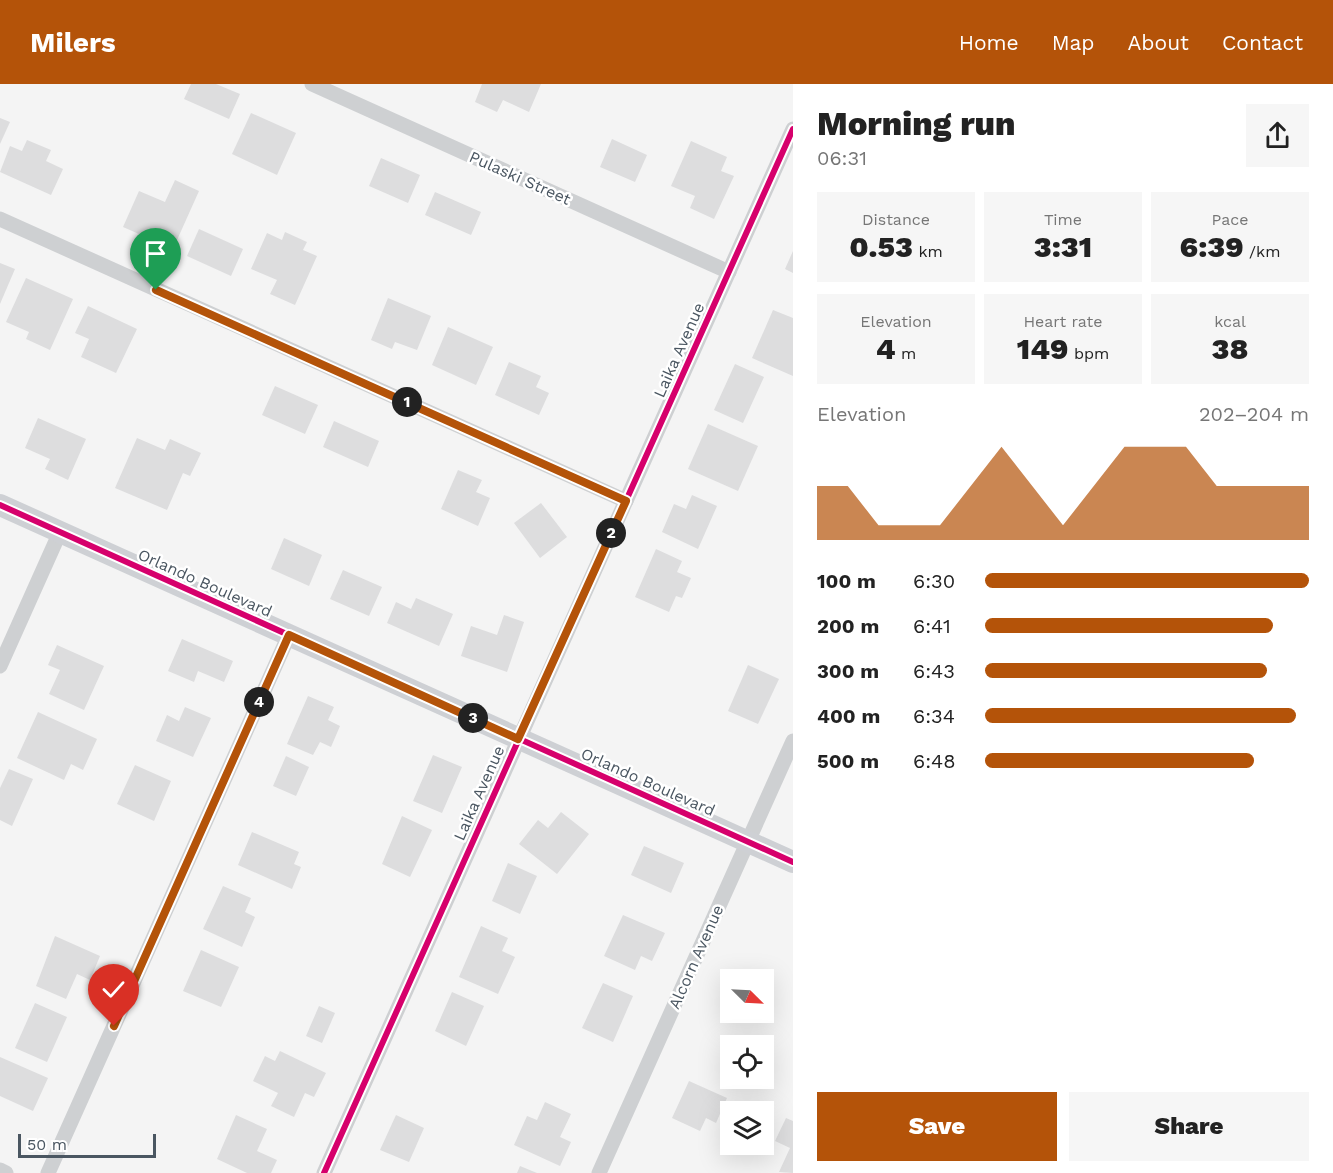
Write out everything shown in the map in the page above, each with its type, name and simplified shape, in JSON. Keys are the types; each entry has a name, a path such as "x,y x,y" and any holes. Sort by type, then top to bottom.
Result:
{"street":[{"name":"Pulaski Street","path":"312,84 729,272"},
{"name":"Laika Avenue","path":"324,1173 793,129"},
{"path":"0,219 626,501"},
{"name":"Orlando Boulevard","path":"0,505 793,862"},
{"path":"0,666 60,532"},
{"path":"48,1173 289,635"},
{"name":"Alcorn Avenue","path":"599,1173 793,741"},
{"path":"0,1170 6,1173"}],"building":[{"path":"191,84 216,84 240,94 229,119 184,99"},
{"path":"482,84 541,84 529,112 503,100 497,112 475,102"},
{"path":"251,113 296,133 277,175 232,154"},
{"path":"0,118 10,122 0,144"},
{"path":"612,139 647,155 635,182 600,167"},
{"path":"27,140 51,150 46,161 63,169 51,195 0,172 10,146 22,151"},
{"path":"691,141 727,157 721,171 734,176 714,219 690,208 695,196 671,186"},
{"path":"381,158 420,175 408,203 369,186"},
{"path":"175,180 199,191 173,249 123,227 139,191 165,202"},
{"path":"435,192 481,212 471,235 425,215"},
{"path":"199,229 243,249 231,276 187,256"},
{"path":"285,232 307,242 303,250 317,256 295,305 270,294 277,280 251,269 267,233 282,240"},
{"path":"793,251 793,273 785,269"},
{"path":"0,263 15,269 0,304"},
{"path":"26,278 73,299 50,350 26,339 29,332 6,322"},
{"path":"388,298 431,316 417,350 395,342 392,349 371,340"},
{"path":"88,306 137,329 116,373 81,357 89,339 75,333"},
{"path":"773,310 793,318 793,376 752,358"},
{"path":"448,327 493,347 476,385 432,365"},
{"path":"509,362 541,376 536,387 549,393 539,415 495,395"},
{"path":"735,364 764,377 743,423 714,410"},
{"path":"275,386 318,405 305,434 262,415"},
{"path":"38,418 86,439 68,480 45,469 50,459 25,448"},
{"path":"334,421 379,441 368,467 323,447"},
{"path":"708,424 758,446 738,491 688,469"},
{"path":"137,438 165,450 170,439 201,453 190,476 183,473 167,510 115,488"},
{"path":"458,470 482,480 476,492 490,498 478,526 441,509"},
{"path":"692,495 717,506 698,549 662,532 674,504 686,509"},
{"path":"541,503 567,537 540,558 514,523"},
{"path":"284,538 322,555 309,586 271,569"},
{"path":"656,549 682,561 677,572 691,578 682,598 676,596 669,612 635,597"},
{"path":"343,570 382,587 369,616 330,599"},
{"path":"416,598 453,614 439,646 387,623 396,602 411,609"},
{"path":"504,615 524,622 507,672 461,656 471,626 497,635"},
{"path":"182,639 233,661 224,682 198,671 194,682 168,671"},
{"path":"57,645 104,666 84,710 49,694 60,670 48,665"},
{"path":"748,665 779,679 758,724 728,711"},
{"path":"308,696 334,707 328,720 340,726 331,747 320,742 313,755 287,744"},
{"path":"185,707 211,718 193,757 156,741 167,715 179,721"},
{"path":"38,712 97,739 83,770 71,764 64,780 17,758"},
{"path":"433,755 462,767 442,813 413,801"},
{"path":"286,756 309,767 296,796 273,786"},
{"path":"135,765 171,781 154,821 117,804"},
{"path":"9,769 33,779 12,826 0,820 0,788"},
{"path":"561,812 589,834 557,874 519,844 538,820 548,828"},
{"path":"402,816 432,830 410,877 382,864"},
{"path":"252,832 299,852 294,864 301,867 292,889 238,865"},
{"path":"644,846 684,863 671,893 631,875"},
{"path":"508,863 537,876 520,914 492,901"},
{"path":"223,886 251,898 245,912 255,917 242,947 203,929"},
{"path":"623,915 665,933 652,961 641,956 635,970 604,956"},
{"path":"481,926 508,938 502,951 515,957 498,994 459,977"},
{"path":"55,936 100,956 90,980 77,974 66,999 36,986"},
{"path":"201,950 239,967 221,1007 183,991"},
{"path":"603,983 633,996 613,1042 582,1028"},
{"path":"452,992 484,1006 466,1046 435,1031"},
{"path":"35,1003 67,1017 47,1062 15,1048"},
{"path":"319,1006 335,1013 322,1043 306,1036"},
{"path":"280,1051 326,1073 314,1097 305,1093 294,1117 271,1106 278,1093 253,1081 265,1056 275,1061"},
{"path":"0,1057 48,1078 33,1111 0,1096"},
{"path":"689,1081 727,1098 726,1101 720,1101 720,1114 716,1123 706,1118 700,1131 672,1118"},
{"path":"545,1102 571,1114 560,1137 571,1142 560,1166 514,1145 527,1116 537,1120"},
{"path":"236,1115 267,1129 257,1151 277,1160 271,1173 247,1173 217,1159"},
{"path":"396,1115 424,1128 409,1162 380,1150"},
{"path":"786,1118 793,1121 793,1173 779,1172 790,1148 775,1141"},
{"path":"520,1166 537,1173 517,1173"}],"cycle path":[{"path":"324,1173 793,129"},
{"path":"0,505 793,862"}],"route":[{"path":"114,1026 289,635 518,739 626,501 156,290"}]}
